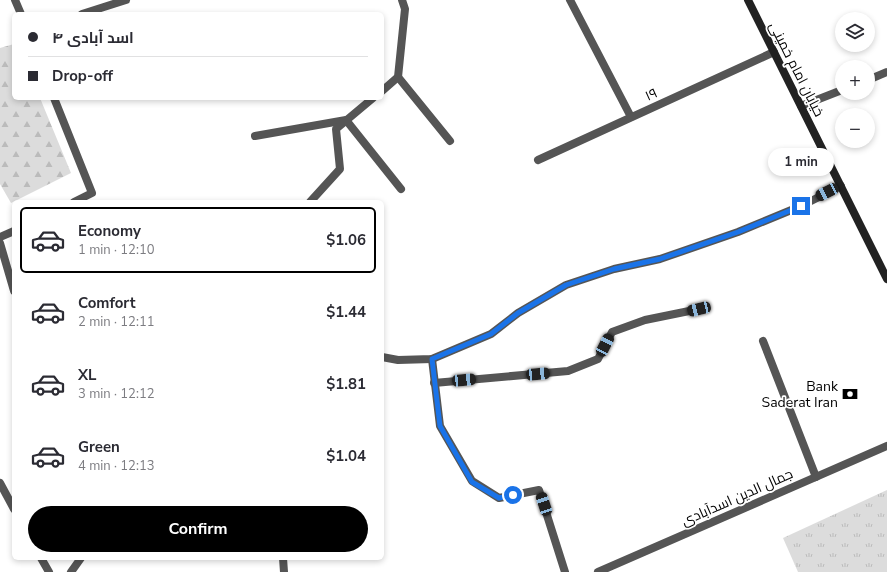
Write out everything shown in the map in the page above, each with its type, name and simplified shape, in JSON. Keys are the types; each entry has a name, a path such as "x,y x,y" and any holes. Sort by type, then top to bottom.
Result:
{"main road":[{"name":"خیابان امام خمینی","path":"748,0 887,279"}],"street":[{"path":"15,0 20,12"},
{"path":"88,12 126,0"},
{"path":"384,89 398,78 405,9 402,0"},
{"path":"570,0 631,117"},
{"name":"۱۹","path":"538,160 774,52"},
{"path":"875,77 887,72"},
{"path":"398,78 450,141"},
{"path":"801,106 835,93"},
{"path":"55,100 92,193 78,200"},
{"path":"312,200 340,169 336,129 371,100"},
{"path":"255,136 346,120"},
{"path":"346,120 401,189"},
{"path":"384,357 398,360 432,359 491,334 518,313 566,285 614,269 660,259 738,232 801,206 841,186"},
{"path":"0,237 12,232"},
{"path":"0,243 12,284"},
{"path":"434,383 568,371 598,359 612,332 645,320 699,309"},
{"path":"763,341 816,477"},
{"path":"432,359 440,426 472,482 499,498 539,490 565,572"},
{"name":"جمال الدین اسدآبادی","path":"598,572 887,446"},
{"path":"0,483 12,505"},
{"path":"42,560 49,572"},
{"path":"71,572 80,560"},
{"path":"283,560 284,572"}],"green space":[{"path":"12,45 12,100 41,100 71,173 17,200 12,200 11,203 0,184 0,48"},
{"path":"887,490 887,572 798,572 783,538"}],"place":[{"name":"Bank Saderat Iran","path":"850,394"}],"route":[{"path":"513,495 499,498 472,482 440,426 432,359 491,334 518,313 566,285 614,269 660,259 738,232 801,206"}]}
